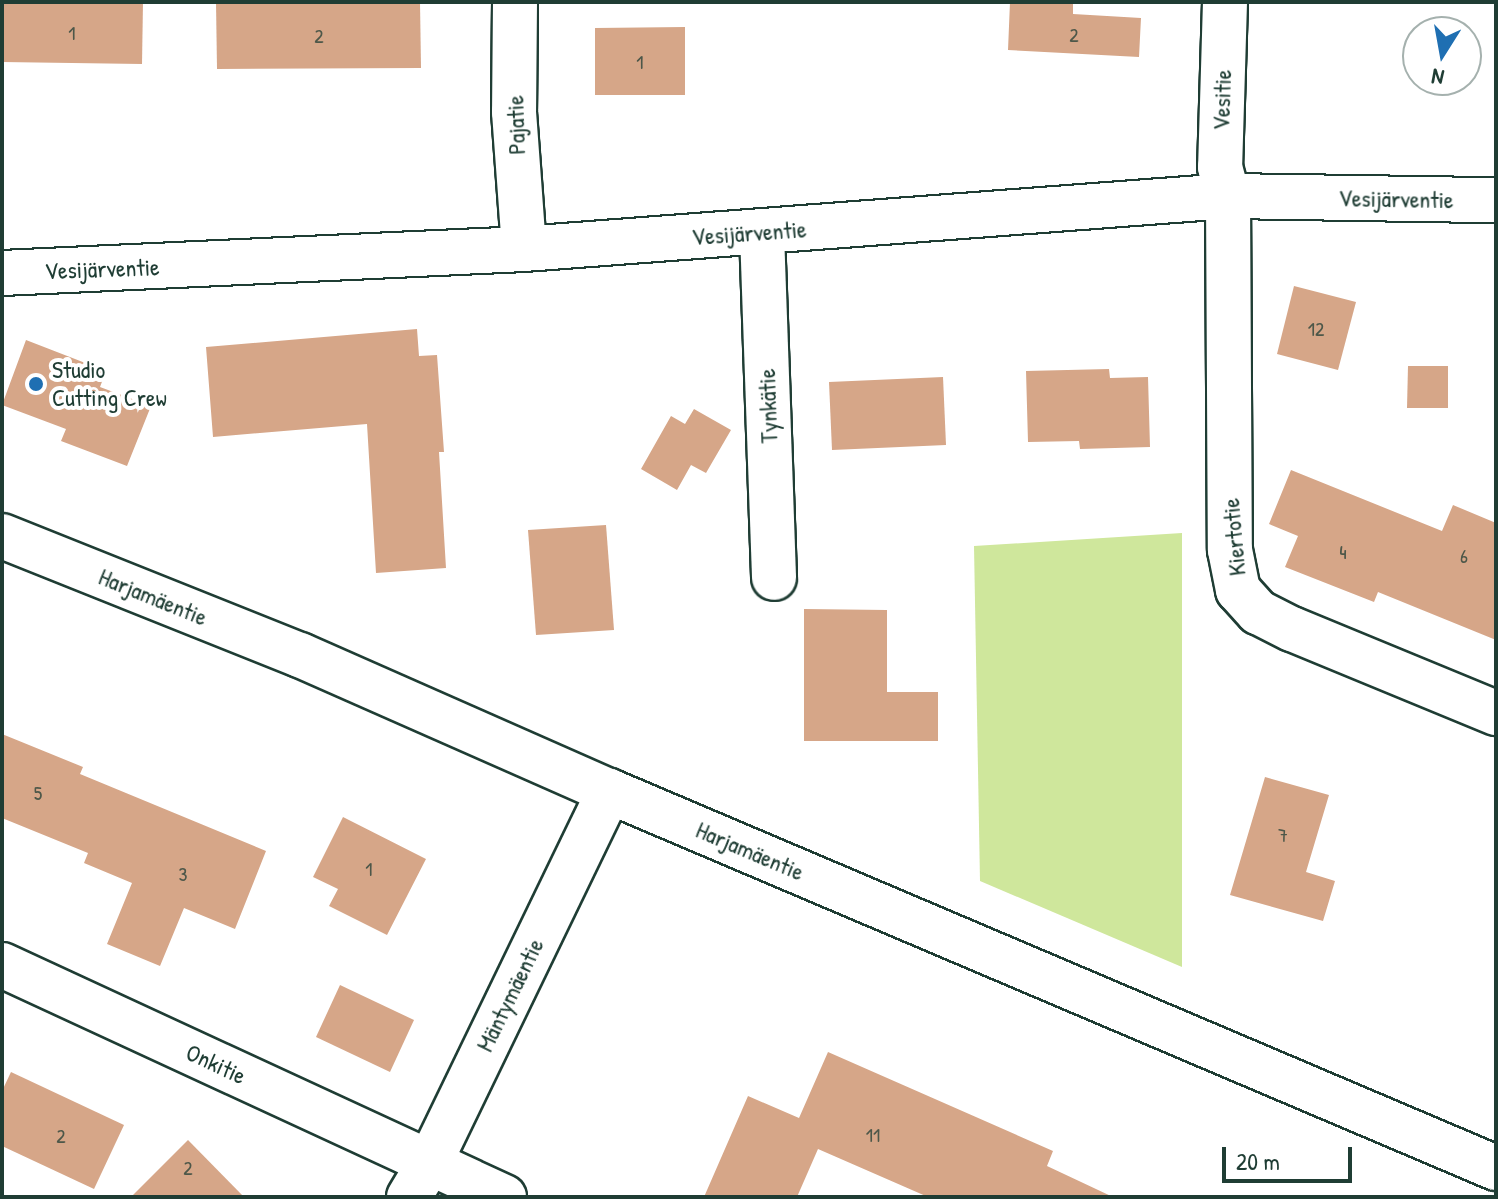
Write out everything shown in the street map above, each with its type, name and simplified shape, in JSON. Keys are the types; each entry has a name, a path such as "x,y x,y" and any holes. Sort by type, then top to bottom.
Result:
{"street":[{"name":"Pajatie","path":"515,2 514,112 524,249"},
{"name":"Vesitie","path":"1225,2 1220,167 1228,196"},
{"name":"Vesijärventie","path":"2,273 524,249 1228,196 1496,200"},
{"name":"Kiertotie","path":"1228,196 1230,550 1238,590 1258,612 1292,629 1496,713"},
{"name":"Tynkätie","path":"762,233 774,578"},
{"name":"Harjamäentie","path":"2,536 300,655 609,791 1496,1168"},
{"name":"Mäntymäentie","path":"419,1180 609,791"},
{"name":"Onkitie","path":"2,965 419,1180 504,1197"}],"green space":[{"path":"1182,533 1182,967 980,881 974,546"}],"building":[{"path":"2,2 143,2 142,64 2,62"},
{"path":"216,2 420,2 421,68 217,69"},
{"path":"1010,2 1073,2 1073,14 1141,18 1139,57 1008,50"},
{"path":"685,27 685,95 595,95 595,28"},
{"path":"1294,286 1356,302 1338,370 1277,354"},
{"path":"417,329 419,356 437,355 444,452 439,452 446,568 376,573 367,424 213,437 206,347"},
{"path":"26,340 106,371 100,387 151,406 127,466 61,441 66,429 2,405"},
{"path":"1408,366 1448,366 1448,408 1407,408"},
{"path":"1109,369 1110,378 1148,377 1150,447 1080,449 1079,441 1028,442 1026,371"},
{"path":"943,377 946,445 832,450 829,382"},
{"path":"694,409 731,430 706,473 691,465 677,490 641,469 671,416 685,424"},
{"path":"1291,470 1442,531 1453,505 1496,523 1496,640 1378,592 1374,602 1285,567 1298,536 1269,524"},
{"path":"606,525 614,630 536,635 528,530"},
{"path":"804,609 887,610 887,692 938,692 938,741 804,741"},
{"path":"2,734 83,767 80,774 266,851 235,929 184,908 160,966 107,944 132,883 84,863 88,853 2,818"},
{"path":"1265,777 1329,795 1306,872 1335,881 1323,921 1230,895"},
{"path":"343,817 426,859 387,935 329,906 338,889 313,877"},
{"path":"340,985 414,1020 390,1072 316,1037"},
{"path":"828,1052 1053,1151 1047,1166 1113,1197 928,1197 818,1149 797,1197 704,1197 748,1096 799,1118"},
{"path":"11,1072 124,1125 94,1189 2,1146 2,1091"},
{"path":"188,1140 244,1197 131,1197"}],"place":[{"name":"Studio Cutting Crew","path":"36,384"}]}
